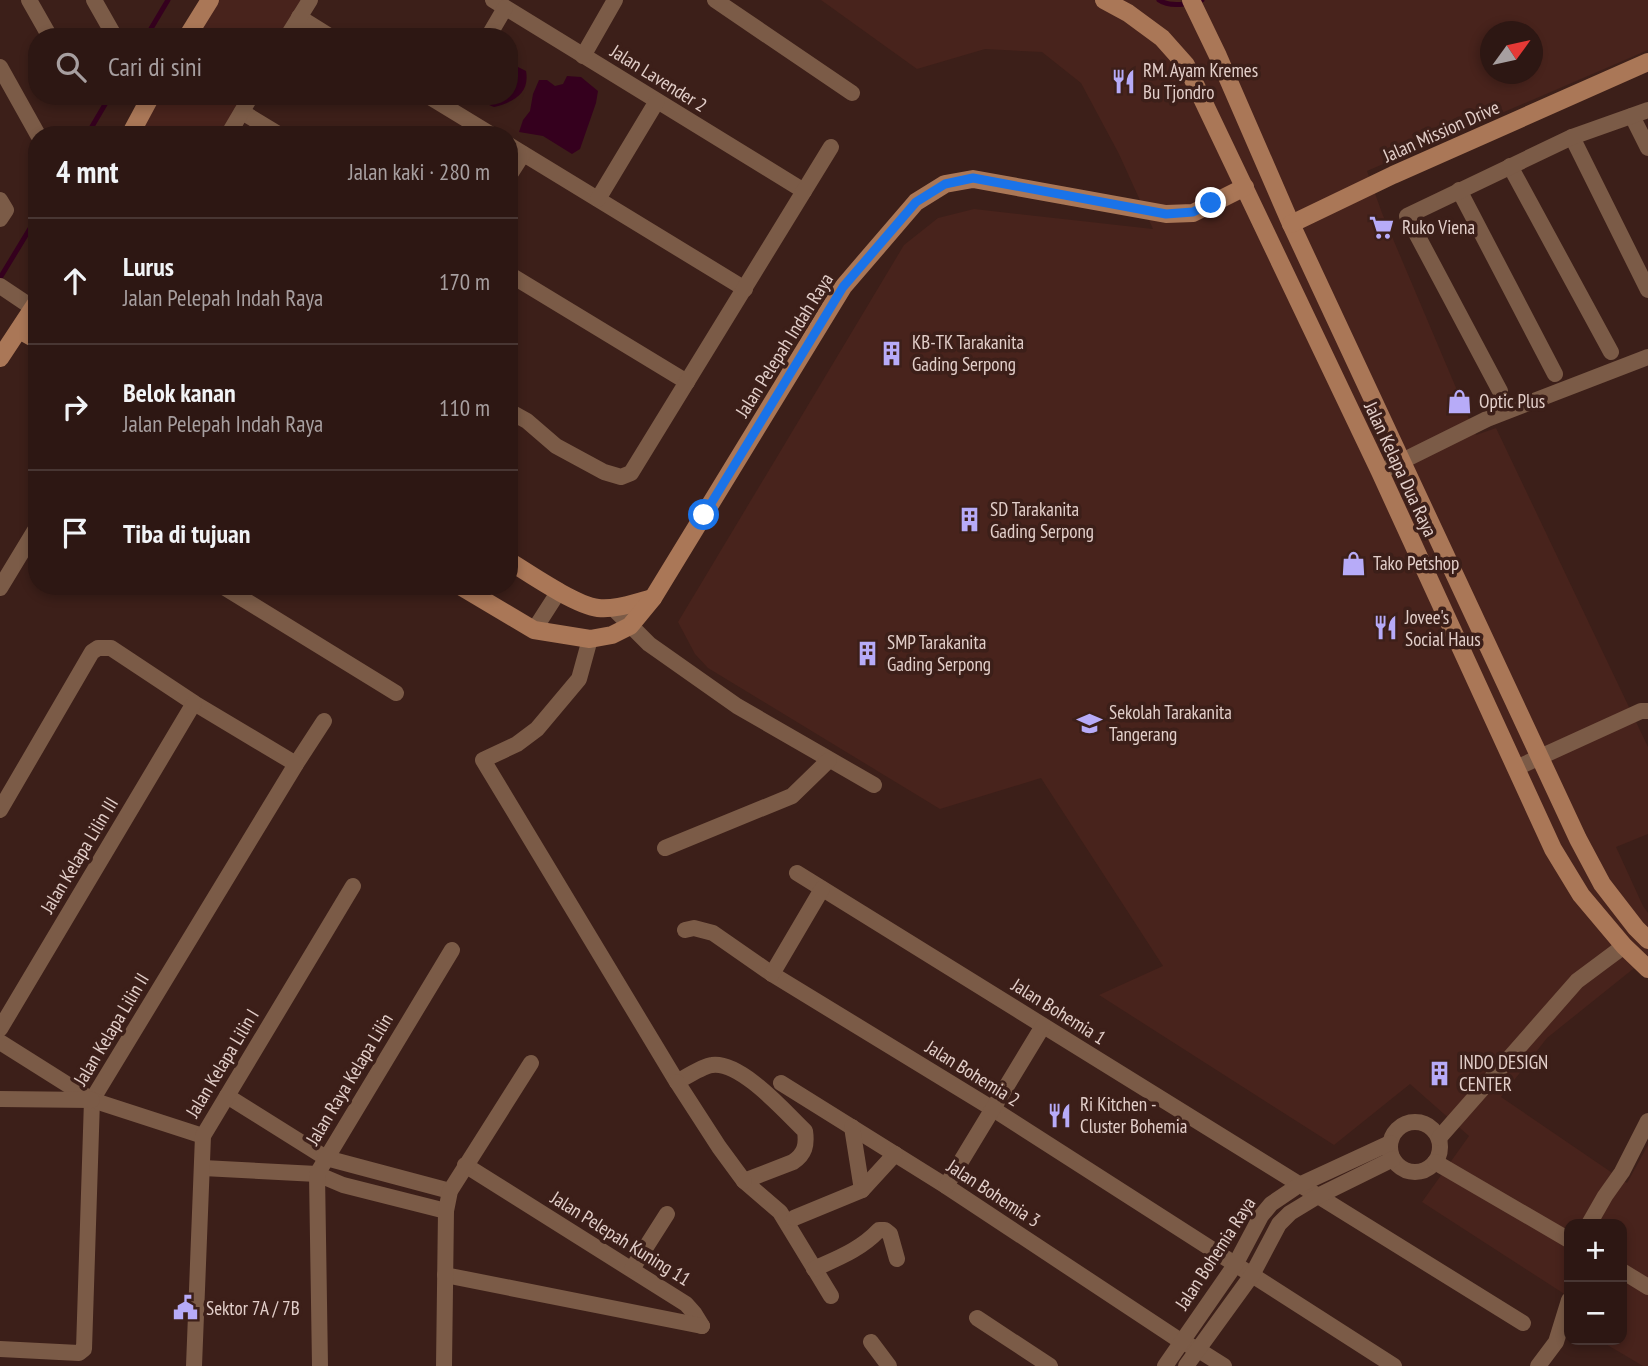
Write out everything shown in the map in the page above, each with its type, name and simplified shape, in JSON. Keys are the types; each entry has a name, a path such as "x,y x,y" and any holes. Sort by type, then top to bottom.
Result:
{"main road":[{"path":"192,28 209,0"},
{"name":"Jalan Kelapa Dua Raya","path":"1104,0 1128,13 1162,38 1186,65 1380,472 1553,849 1581,895 1648,970"},
{"name":"Jalan Kelapa Dua Raya","path":"1191,0 1215,48 1291,223 1578,839 1602,884 1648,940"},
{"path":"1186,65 1215,48"},
{"name":"Jalan Mission Drive","path":"1291,223 1648,62"},
{"path":"135,126 146,105"},
{"name":"Jalan Pelepah Indah Raya","path":"630,626 653,597 843,287 916,202 945,184 973,178 1166,214 1193,212 1245,187"},
{"path":"0,358 19,330 28,310"},
{"path":"19,330 28,335"},
{"path":"518,566 559,591 597,608 653,597"},
{"path":"475,595 534,630 590,639 611,635 630,626"}],"street":[{"path":"29,0 45,28"},
{"path":"94,0 110,28"},
{"path":"293,28 310,0"},
{"path":"583,56 615,0"},
{"path":"715,0 852,93"},
{"path":"491,28 499,4"},
{"name":"Jalan Lavender 2","path":"499,4 804,191"},
{"path":"299,18 316,28"},
{"path":"0,67 33,126"},
{"path":"598,199 657,101"},
{"path":"233,126 246,105"},
{"path":"454,105 481,126"},
{"path":"1500,391 1407,216 1572,138 1648,110"},
{"path":"242,112 265,126"},
{"path":"1632,116 1648,148"},
{"path":"1572,138 1648,290"},
{"path":"518,416 556,446 604,472 621,477 631,474 831,148"},
{"path":"518,151 744,289"},
{"path":"1510,166 1611,352"},
{"path":"1459,190 1555,374"},
{"path":"518,279 687,382"},
{"path":"0,286 28,302"},
{"path":"1380,472 1487,419 1648,357"},
{"path":"0,588 28,542"},
{"path":"534,630 559,591"},
{"path":"237,595 397,693"},
{"path":"612,607 649,645 737,706 874,785"},
{"path":"590,639 579,678 537,729 517,744 483,760 719,1147 744,1181 780,1212 831,1296"},
{"path":"0,810 92,652 98,648 111,648 194,703 296,764"},
{"name":"Jalan Kelapa Lilin III","path":"0,1029 194,703"},
{"path":"1516,768 1646,708"},
{"name":"Jalan Kelapa Lilin II","path":"0,1349 79,1353 84,1349 92,1100 324,721"},
{"path":"664,848 792,796 829,760"},
{"name":"Jalan Bohemia 1","path":"797,873 1523,1323"},
{"name":"Jalan Kelapa Lilin I","path":"194,1366 203,1136 353,886"},
{"path":"772,974 822,889"},
{"name":"Jalan Bohemia 2","path":"685,930 694,928 713,933 772,974 993,1109 1394,1366"},
{"path":"1439,1138 1577,981 1625,946"},
{"name":"Jalan Raya Kelapa Lilin","path":"320,1366 317,1174 452,950"},
{"path":"946,1186 1043,1026"},
{"path":"0,1042 92,1100 203,1136"},
{"path":"444,1366 446,1211 450,1191 531,1063"},
{"path":"677,1082 711,1065 729,1067 750,1079 805,1131 807,1142 799,1158 744,1181"},
{"name":"Jalan Bohemia 3","path":"781,1083 946,1186 1182,1342 1224,1366"},
{"path":"227,1096 326,1158 450,1191"},
{"path":"0,1099 92,1100"},
{"path":"1412,1121 1429,1125 1439,1138 1439,1155 1429,1168 1422,1171 1414,1172 1398,1166 1392,1151 1392,1135 1397,1128 1412,1121"},
{"path":"1592,1219 1622,1172 1648,1121"},
{"path":"852,1127 862,1190"},
{"name":"Jalan Bohemia Raya","path":"1165,1366 1235,1265 1270,1204 1299,1185 1392,1151"},
{"name":"Jalan Bohemia Raya","path":"1186,1366 1252,1275 1279,1224 1290,1213 1392,1151"},
{"path":"794,1219 862,1190 895,1154"},
{"path":"1435,1162 1564,1237"},
{"name":"Jalan Pelepah Kuning 11","path":"445,1275 702,1326 686,1304 466,1165"},
{"path":"203,1168 317,1174 343,1185 446,1211"},
{"path":"632,1269 667,1214"},
{"path":"814,1269 854,1251 879,1230 890,1234 897,1259"},
{"path":"1627,1274 1648,1287"},
{"path":"1538,1366 1556,1342 1564,1316"},
{"path":"977,1318 1050,1366"},
{"path":"871,1342 888,1366"}],"shaded area":[{"path":"206,0 309,0 292,28 189,28"},
{"path":"821,0 1648,0 1648,50 1367,171 1382,213 1476,435 1496,428 1648,747 1648,834 1616,847 1648,913 1648,957 1547,1038 1501,1097 1627,1183 1648,1145 1648,1366 1643,1366 1607,1345 1627,1345 1627,1219 1564,1219 1564,1294 1422,1202 1469,1136 1410,1084 1334,1145 1099,995 1163,966 1041,778 940,809 708,668 695,654 678,622 904,245 938,218 974,209 1153,229 1119,154 1081,83 1042,52 985,49 917,69"},
{"path":"518,67 526,71 527,79 519,96"},
{"path":"567,76 581,77 598,91 580,149 572,154 543,136 519,132 530,111 539,80 547,80 555,86 563,84"},
{"path":"140,105 247,105 234,126 128,126"}],"waterway":[{"path":"151,28 168,0"},
{"path":"1159,0 1174,5 1202,0"},
{"path":"92,126 105,105"},
{"path":"0,278 28,232"}],"place":[{"name":"RM. Ayam Kremes Bu Tjondro","path":"1123,81"},
{"name":"Ruko Viena","path":"1382,227"},
{"name":"KB-TK Tarakanita Gading Serpong","path":"892,353"},
{"name":"Optic Plus","path":"1459,401"},
{"name":"SD Tarakanita Gading Serpong","path":"970,520"},
{"name":"Tako Petshop","path":"1353,563"},
{"name":"Jovee's Social Haus","path":"1385,628"},
{"name":"SMP Tarakanita Gading Serpong","path":"867,653"},
{"name":"Sekolah Tarakanita Tangerang","path":"1089,723"},
{"name":"INDO DESIGN CENTER","path":"1439,1073"},
{"name":"Ri Kitchen - Cluster Bohemia","path":"1060,1115"},
{"name":"Sektor 7A / 7B","path":"186,1308"}],"route":[{"path":"704,515 843,287 916,202 945,184 973,178 1166,214 1193,212 1211,203"}]}
